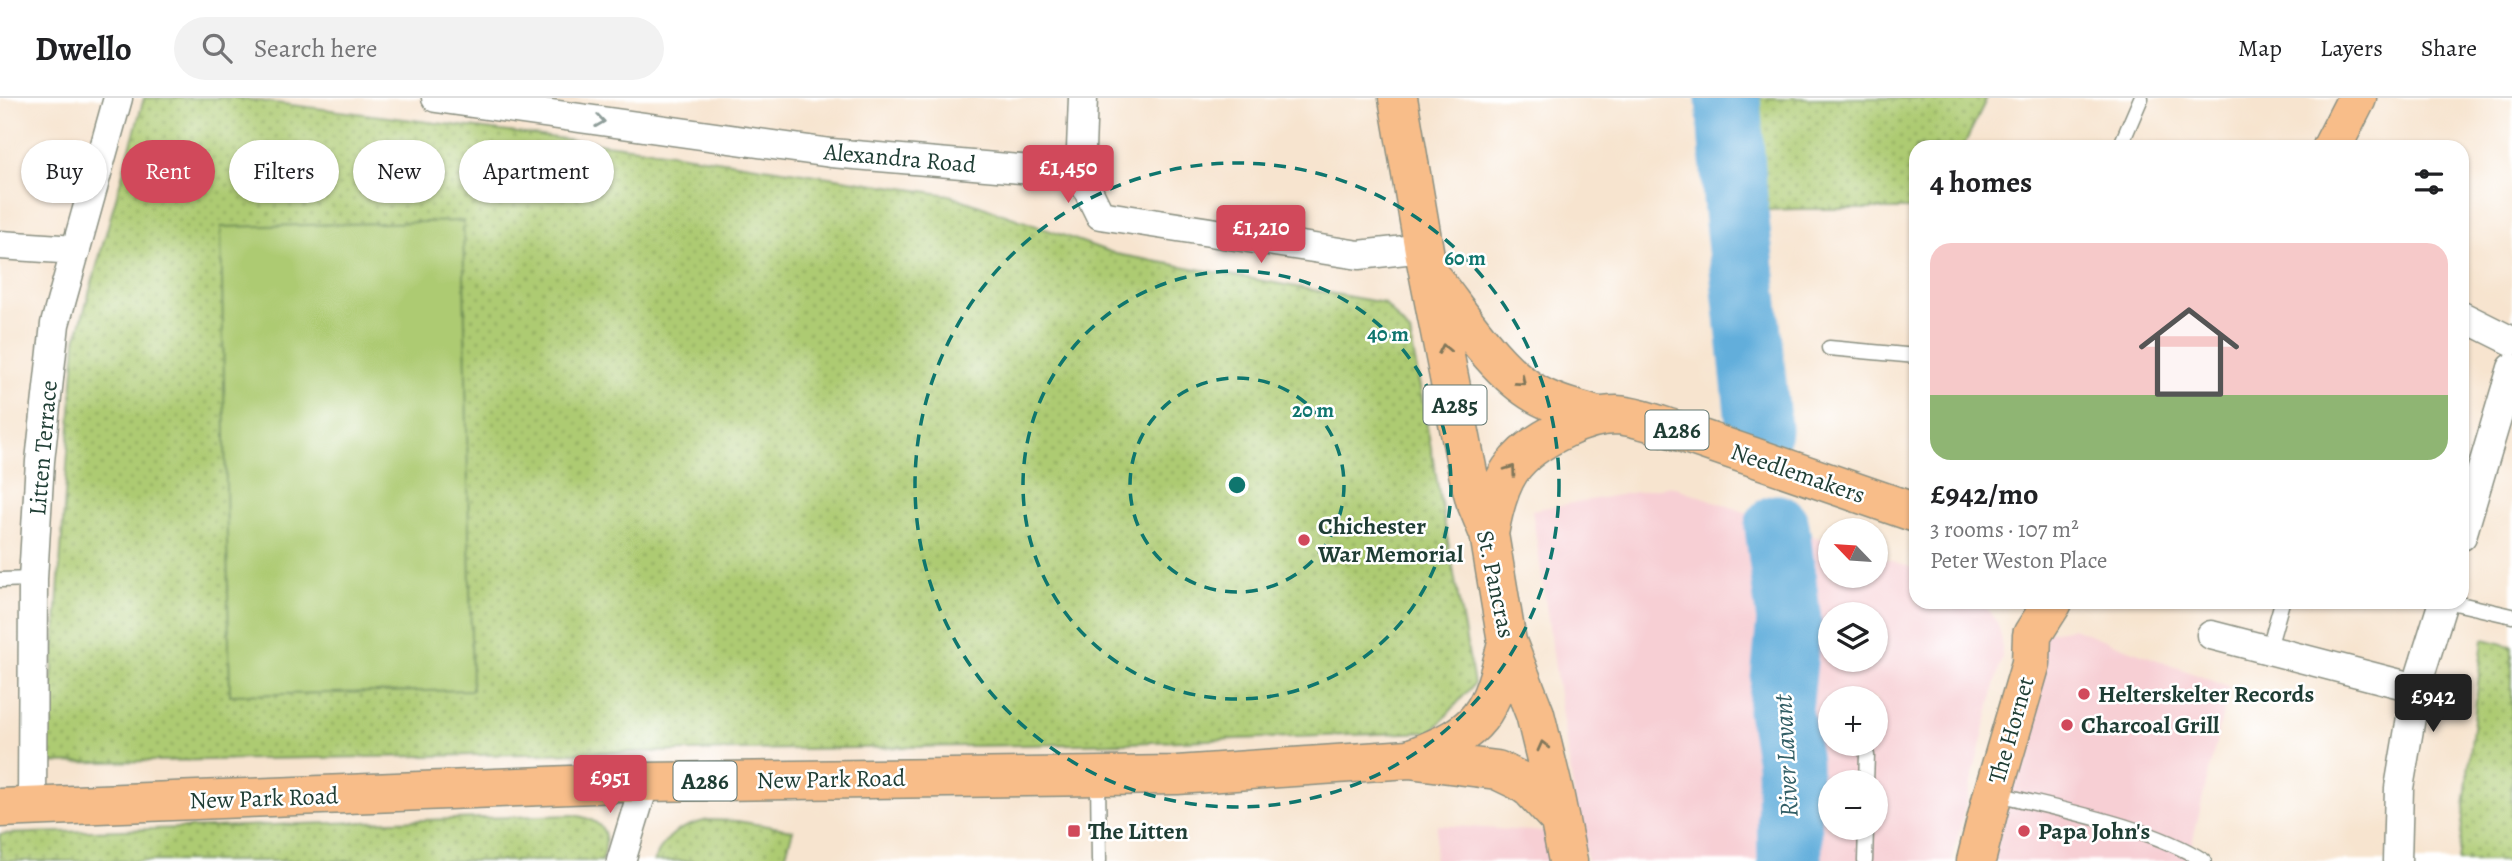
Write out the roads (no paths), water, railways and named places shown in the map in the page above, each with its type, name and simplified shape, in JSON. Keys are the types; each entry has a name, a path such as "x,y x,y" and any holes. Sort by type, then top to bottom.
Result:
{"main road":[{"name":"St. Pancras","path":"1398,98 1426,261 1468,473 1475,500 1489,534 1507,642 1535,714 1568,861"},
{"path":"2336,140 2357,98"},
{"name":"Needlemakers","path":"1426,261 1468,324 1516,378 1534,393 1551,402 1598,416"},
{"name":"Needlemakers","path":"1489,534 1499,489 1509,471 1527,450 1545,438 1598,416 1637,418 1909,511"},
{"path":"2019,609 2032,635"},
{"name":"The Hornet","path":"1976,861 2031,663 2032,635 2049,609"},
{"name":"New Park Road","path":"1409,759 1445,746 1476,723 1497,685 1507,642"},
{"name":"New Park Road","path":"16,807 645,782 1177,775 1409,759 1497,770 1531,789 1559,819"}],"street":[{"name":"Litten Terrace","path":"16,807 40,461 55,324 118,98"},
{"name":"Alexandra Road","path":"436,98 831,153 1080,174"},
{"path":"1083,98 1080,174 1100,215 1359,255 1426,261"},
{"path":"0,245 76,250"},
{"path":"2469,320 2512,341"},
{"path":"2469,512 2512,368"},
{"path":"2397,861 2399,788 2416,688 2441,609"},
{"path":"2211,635 2416,688"},
{"path":"621,861 645,782"}],"lane":[{"path":"2123,140 2141,98"},
{"path":"1829,348 1909,355"},
{"path":"0,580 33,579"},
{"path":"2469,606 2512,617"},
{"path":"2269,648 2280,609"},
{"path":"1098,775 1099,861"},
{"path":"1993,793 2141,832 2190,852 2204,861"},
{"path":"1866,840 1866,861"}],"waterway":[{"name":"River Lavant","path":"1728,98 1736,211 1759,430"},
{"name":"River Lavant","path":"1777,527 1789,621 1780,710 1789,762 1790,861"}],"place":[{"name":"Chichester War Memorial","path":"1304,540"},
{"name":"Helterskelter Records","path":"2084,694"},
{"name":"Charcoal Grill","path":"2067,725"},
{"name":"The Litten","path":"1074,831"},
{"name":"Papa John's","path":"2024,831"}]}
